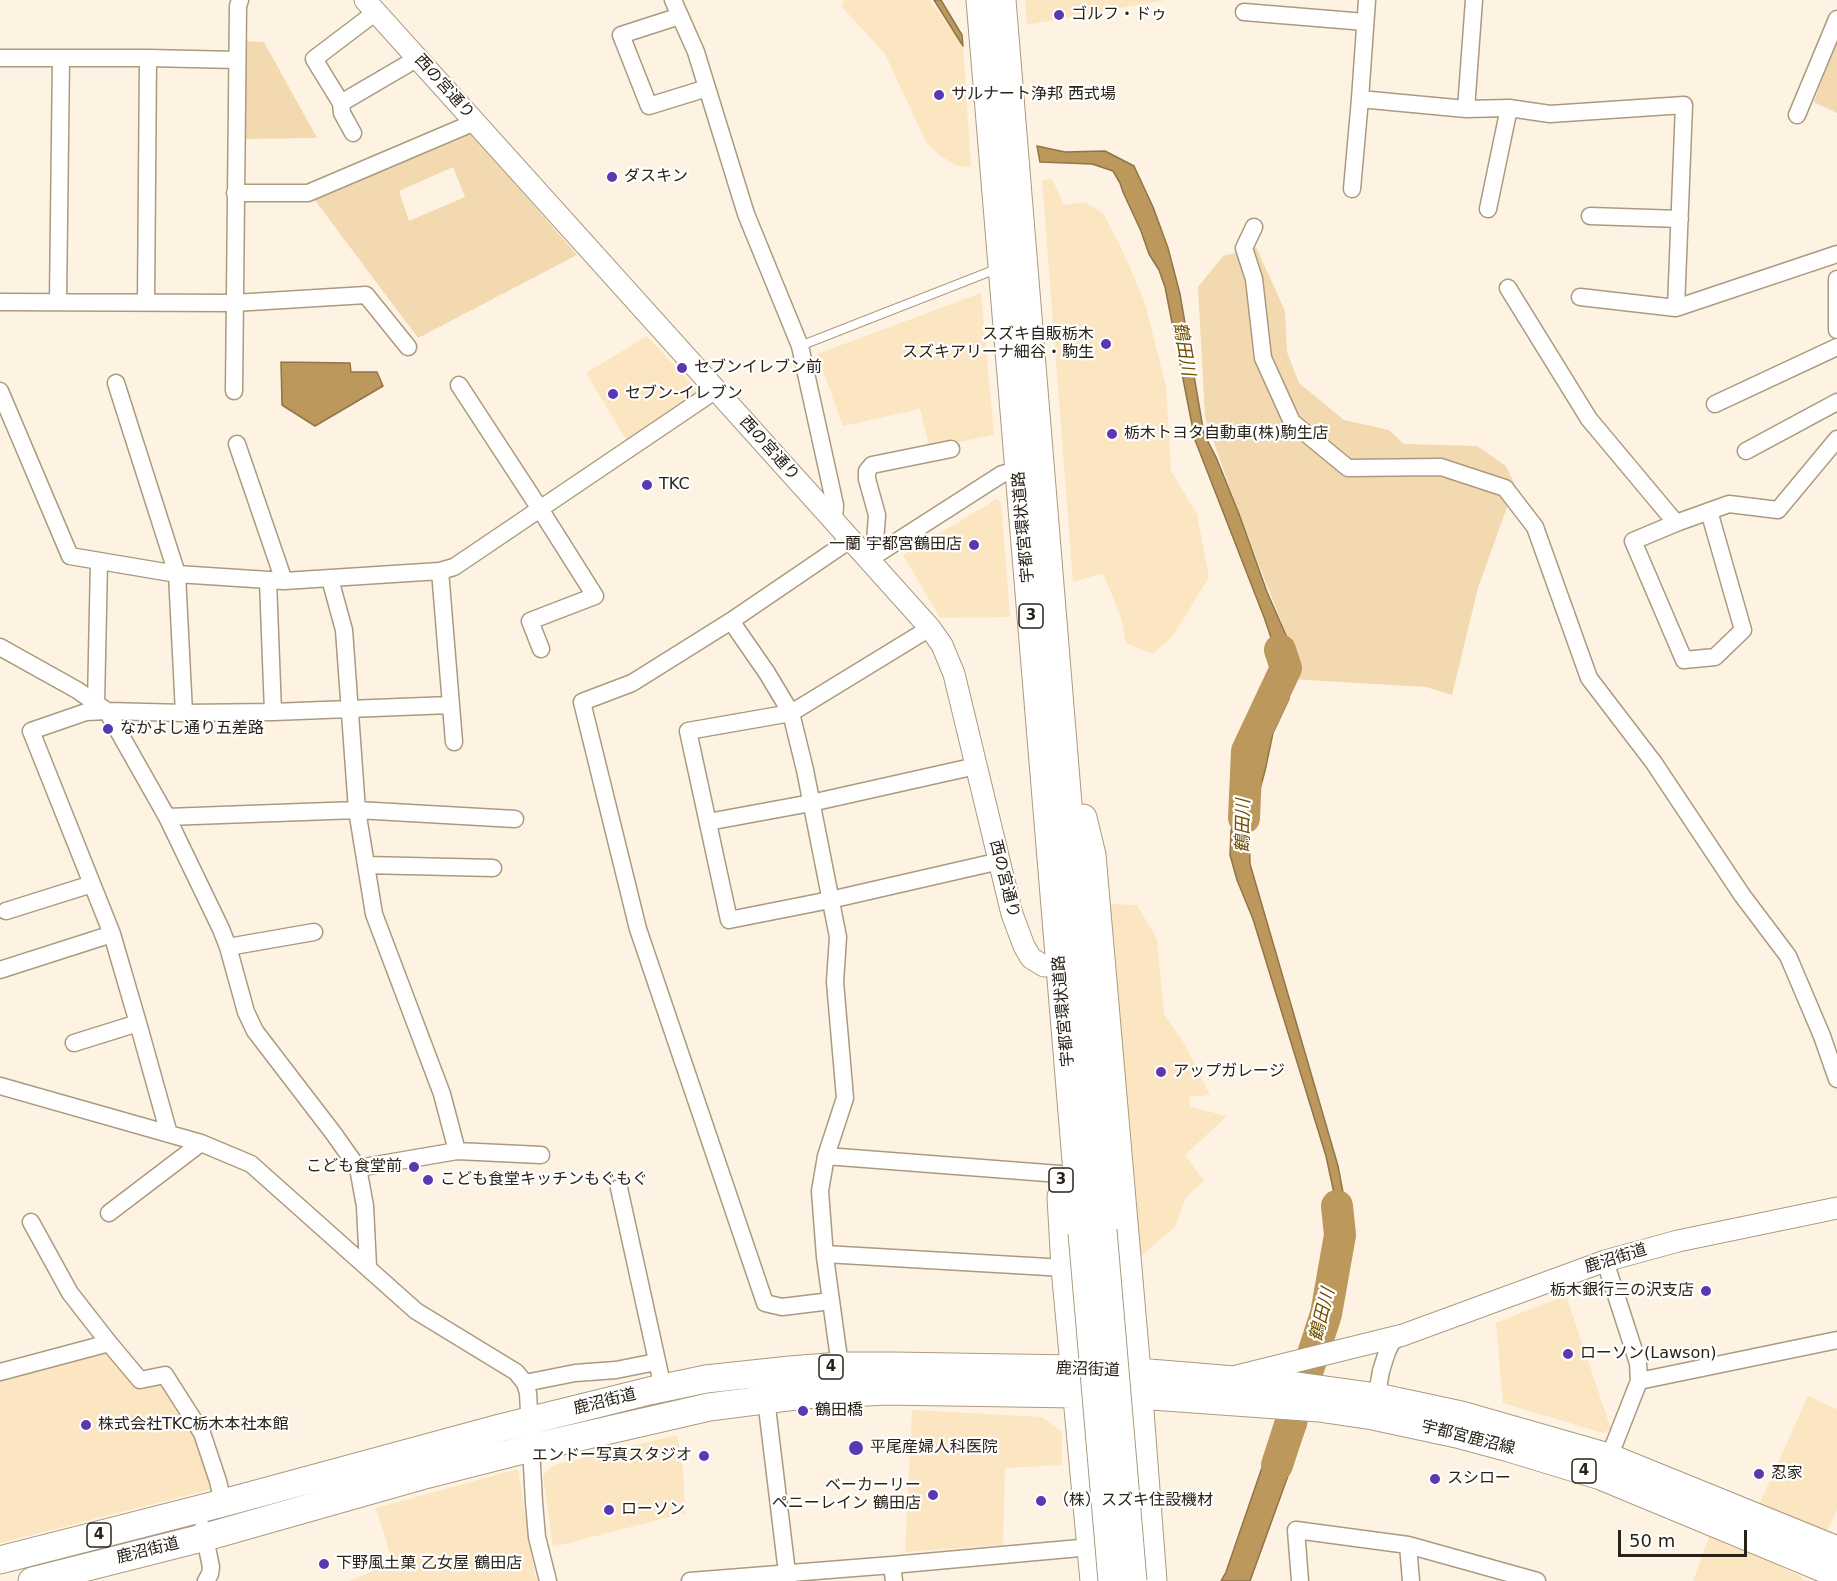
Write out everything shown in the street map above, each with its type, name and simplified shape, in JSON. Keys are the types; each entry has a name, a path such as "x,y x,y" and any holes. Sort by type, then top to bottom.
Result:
{"main road":[{"name":"宇都宮環状道路","path":"980,0 1002,267 1030,468"},
{"name":"宇都宮環状道路","path":"1002,0 1030,468 1093,1232"},
{"name":"3","path":"1052,728 1038,811 1044,966 1065,1268 1094,1581"},
{"name":"3","path":"1052,728 1092,855 1153,1581"},
{"name":"3","path":"1093,1232 1112,1581"},
{"name":"3","path":"1093,1232 1133,1581"},
{"name":"鹿沼街道","path":"0,1560 530,1420 706,1379 840,1366 1137,1384 1227,1380 1284,1384"},
{"name":"鹿沼街道","path":"32,1581 206,1537 421,1476 708,1407 803,1395 1075,1381"},
{"name":"宇都宮鹿沼線","path":"1137,1384 1284,1384 1322,1399 1375,1406 1467,1436 1605,1467 1832,1562"}],"street":[{"path":"234,391 237,60 240,0"},
{"path":"672,0 696,52 746,214 800,346 836,505 834,521"},
{"path":"1352,189 1367,0"},
{"path":"1466,109 1474,0"},
{"path":"353,133 342,113 341,103 314,59 371,6"},
{"name":"西の宮通り","path":"371,6 850,540 871,558 942,645 954,674 1012,914 1031,958 1044,966"},
{"path":"1244,12 1365,22"},
{"path":"680,16 621,35 649,106 707,88"},
{"path":"1797,115 1837,19"},
{"path":"0,58 237,60"},
{"path":"58,301 61,58"},
{"path":"146,302 148,58"},
{"path":"341,103 418,58"},
{"path":"1360,99 1466,109 1509,108 1550,114 1684,105 1676,308"},
{"path":"1488,209 1509,108"},
{"path":"235,193 308,193 476,122"},
{"path":"1590,216 1680,219"},
{"path":"1254,227 1244,248 1254,279 1263,358 1292,422 1348,468 1442,467 1505,488 1536,527 1589,678 1654,763 1742,895 1788,956 1822,1036 1837,1079"},
{"path":"1580,297 1676,308 1837,254"},
{"path":"1837,279 1837,330"},
{"path":"1508,288 1589,419 1676,523 1681,521"},
{"path":"0,302 234,303 366,295 408,347"},
{"path":"1715,404 1837,347"},
{"path":"116,383 177,574 184,713"},
{"path":"459,385 595,596 530,621 541,650"},
{"path":"0,391 70,556 177,574 276,581 440,572 454,567 716,390"},
{"path":"1746,452 1837,402"},
{"path":"1709,511 1743,630 1715,657 1684,660 1632,541 1681,521 1709,511 1729,504 1778,510 1837,439"},
{"path":"237,444 276,581 273,712"},
{"path":"871,558 878,514 867,471 872,465 951,450"},
{"path":"871,558 1002,474 1030,468"},
{"path":"831,1301 782,1307 765,1304 638,928 582,702 632,682 730,621 850,540"},
{"path":"99,561 102,707"},
{"path":"440,572 454,741"},
{"path":"330,579 344,630 357,810 374,914 442,1094 457,1151"},
{"path":"730,621 767,673 791,713 838,937 835,982 844,1098 826,1156 820,1191 825,1254 840,1366"},
{"path":"930,628 791,713 688,731 729,920 830,900 1000,861"},
{"path":"0,647 77,690 102,707 167,817 221,928 246,1012 255,1031 358,1168 366,1206 368,1267"},
{"path":"169,1134 112,934 31,731 102,707 184,713 450,705"},
{"path":"708,822 811,803 976,766"},
{"path":"167,817 357,810 515,819"},
{"path":"366,865 493,868"},
{"path":"6,911 92,884"},
{"path":"228,947 314,932"},
{"path":"0,970 112,934"},
{"path":"74,1043 138,1023"},
{"path":"0,1086 201,1143 251,1164 416,1311 516,1372 525,1383 528,1393 537,1537 548,1581"},
{"path":"109,1213 201,1143"},
{"path":"358,1168 457,1151 541,1155"},
{"path":"826,1156 1060,1174"},
{"path":"619,1188 663,1388"},
{"name":"鹿沼街道","path":"1284,1384 1333,1353 1403,1335 1605,1261 1678,1241 1837,1208"},
{"path":"31,1222 70,1293 109,1343 140,1380 165,1374 202,1433 218,1481 206,1537 211,1567 207,1581"},
{"path":"825,1254 1065,1268"},
{"path":"1605,1261 1638,1363 1639,1382 1605,1467"},
{"path":"1375,1406 1387,1352 1392,1342 1403,1335"},
{"path":"1639,1382 1837,1340"},
{"path":"0,1372 109,1343"},
{"path":"525,1383 575,1372 616,1370 656,1362"},
{"path":"766,1399 788,1577"},
{"path":"1300,1581 1296,1530 1408,1545 1537,1581"},
{"path":"1408,1545 1411,1581"},
{"path":"690,1581 893,1573 1090,1547"}],"lane":[{"path":"800,346 1002,267"}],"shaded area":[{"name":"サルナート浄邦 西式場","path":"844,0 930,0 963,46 971,167 958,166 939,155 926,142 885,54 842,7"},
{"name":"ゴルフ・ドゥ","path":"1025,0 1165,0 1027,25"},
{"path":"1837,39 1837,113 1814,102"},
{"path":"245,41 264,42 317,138 246,139"},
{"path":"468,130 577,255 418,338 314,199","holes":["453,167 465,197 409,221 399,191"]},
{"path":"1052,179 1064,205 1085,202 1103,213 1144,300 1166,386 1171,471 1197,514 1209,577 1173,636 1153,654 1126,643 1121,618 1103,573 1073,582 1042,180"},
{"path":"1256,247 1285,311 1287,352 1299,383 1344,420 1389,430 1404,444 1477,446 1506,466 1515,485 1478,588 1452,695 1426,687 1290,679 1292,649 1239,514 1205,417 1198,287 1223,256"},
{"path":"981,293 994,435 930,448 920,409 843,426 817,354"},
{"path":"647,336 700,393 627,441 586,373"},
{"path":"997,499 1001,502 1010,617 940,618 903,555"},
{"path":"1110,904 1137,905 1157,939 1164,1014 1184,1043 1210,1095 1189,1097 1190,1107 1227,1116 1185,1155 1204,1181 1186,1197 1175,1227 1141,1256 1133,1191"},
{"path":"1566,1295 1611,1429 1603,1433 1503,1403 1496,1323"},
{"path":"109,1343 140,1380 165,1375 220,1487 0,1543 0,1372"},
{"path":"1808,1396 1837,1409 1837,1510 1825,1535 1759,1505"},
{"path":"912,1410 1042,1417 1062,1432 1062,1465 1005,1468 1003,1545 905,1552"},
{"path":"677,1435 683,1468 685,1513 553,1547 543,1475 554,1465"},
{"path":"518,1469 535,1576 538,1581 349,1581 393,1563 376,1508"},
{"path":"1710,1534 1802,1577 1804,1581 1693,1581"}],"water":[{"path":"934,0 941,0 962,35 963,46"},
{"path":"1037,146 1065,152 1105,151 1134,166 1153,207 1168,248 1180,294 1204,434 1216,457 1267,592 1292,649 1289,699 1273,733 1249,828 1250,864 1338,1166 1345,1203 1346,1250 1340,1292 1328,1340 1311,1343 1333,1289 1339,1234 1337,1207 1326,1156 1253,919 1237,880 1230,855 1231,831 1251,756 1276,697 1281,667 1264,617 1195,440 1165,287 1120,183 1113,171 1092,164 1040,162"},
{"path":"281,362 350,363 351,372 377,372 383,386 315,426 282,405"},
{"path":"1277,1424 1306,1426 1250,1581 1221,1581 1226,1572"}],"waterway":[{"name":"鶴田川","path":"1244,818 1247,751 1286,668 1280,650"},
{"name":"鶴田川","path":"1277,1465 1326,1314 1340,1235 1337,1206"}],"place":[{"name":"ゴルフ・ドゥ","path":"1059,15"},
{"name":"サルナート浄邦 西式場","path":"939,95"},
{"name":"ダスキン","path":"612,177"},
{"name":"スズキ自販栃木 スズキアリーナ細谷・駒生","path":"1106,344"},
{"name":"セブンイレブン前","path":"682,368"},
{"name":"セブン-イレブン","path":"613,394"},
{"name":"栃木トヨタ自動車(株)駒生店","path":"1112,434"},
{"name":"TKC","path":"647,485"},
{"name":"一蘭 宇都宮鶴田店","path":"974,545"},
{"name":"なかよし通り五差路","path":"108,729"},
{"name":"アップガレージ","path":"1161,1072"},
{"name":"こども食堂前","path":"414,1167"},
{"name":"こども食堂キッチンもぐもぐ","path":"428,1180"},
{"name":"栃木銀行三の沢支店","path":"1706,1291"},
{"name":"ローソン(Lawson)","path":"1568,1354"},
{"name":"鶴田橋","path":"803,1411"},
{"name":"株式会社TKC栃木本社本館","path":"86,1425"},
{"name":"平尾産婦人科医院","path":"856,1448"},
{"name":"エンドー写真スタジオ","path":"704,1456"},
{"name":"忍家","path":"1759,1474"},
{"name":"スシロー","path":"1435,1479"},
{"name":"ベーカーリー ペニーレイン 鶴田店","path":"933,1495"},
{"name":"（株）スズキ住設機材","path":"1041,1501"},
{"name":"ローソン","path":"609,1510"},
{"name":"下野風土菓 乙女屋 鶴田店","path":"324,1564"}]}
